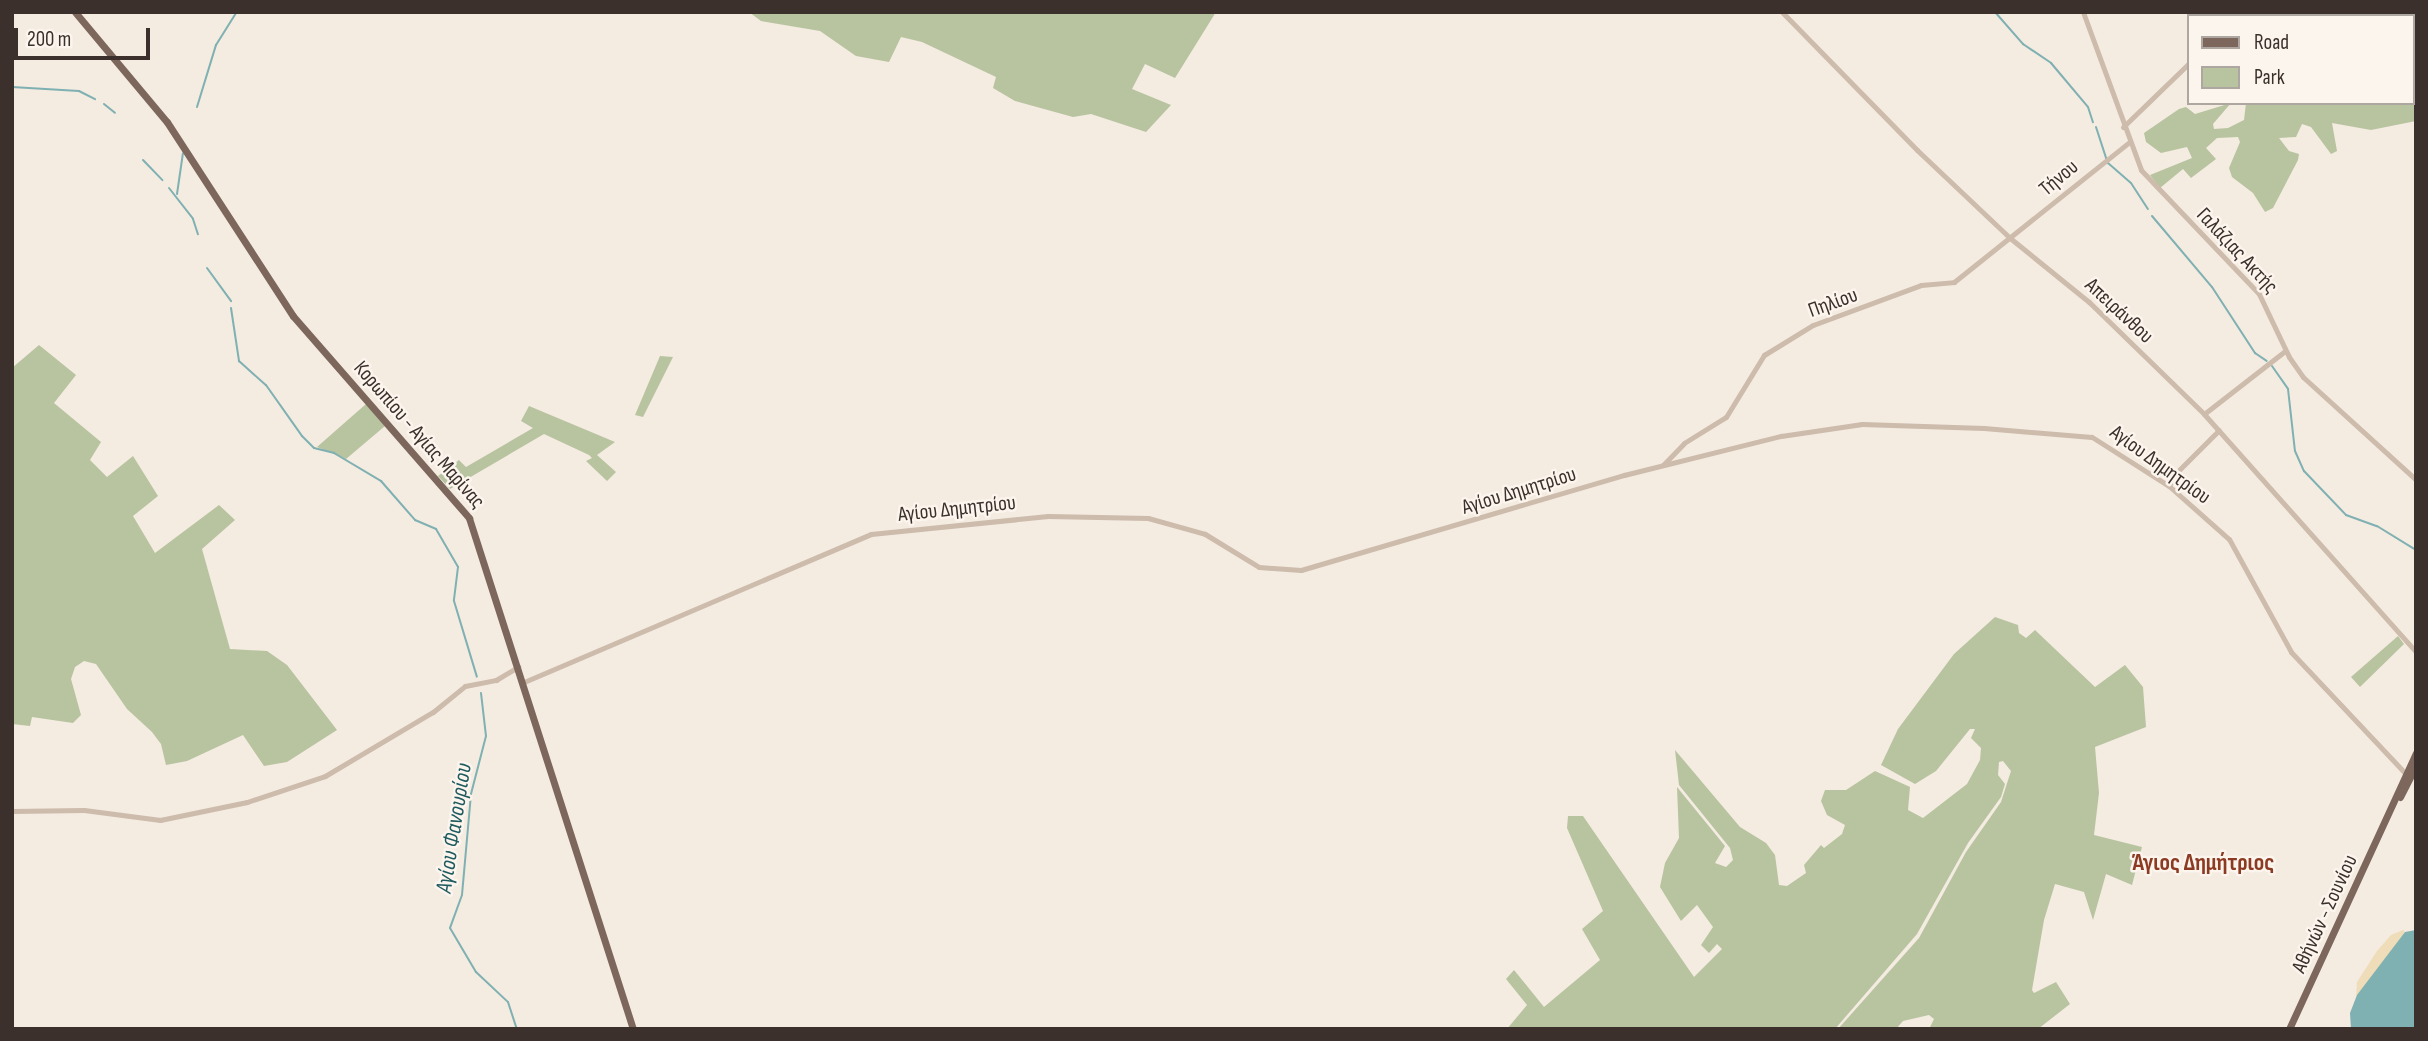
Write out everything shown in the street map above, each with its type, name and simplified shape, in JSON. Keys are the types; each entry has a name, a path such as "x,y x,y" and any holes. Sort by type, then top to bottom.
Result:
{"main road":[{"name":"Κορωπίου - Αγίας Μαρίνας","path":"75,12 172,128 293,316 463,509 480,540 633,1029"},
{"name":"Αθήνών - Σουνίου","path":"2289,1029 2391,813 2416,753"},
{"name":"Αθήνών - Σουνίου","path":"2408,776 2416,766"}],"street":[{"name":"Απειράνθου","path":"1782,12 2010,238 2089,302 2204,414 2416,653"},
{"name":"Γαλάζιας Ακτής","path":"2083,12 2128,143 2152,186 2259,294 2285,351 2328,402 2416,480"},
{"path":"2123,127 2186,66"},
{"name":"Τήνου","path":"2010,238 2128,143"},
{"name":"Πηλίου","path":"1663,466 1684,443 1726,417 1765,355 1813,325 1921,285 1954,282 2010,238"},
{"path":"2204,414 2285,351"},
{"name":"Αγίου Δημητρίου","path":"524,682 871,534 1048,516 1148,518 1205,534 1259,566 1301,570 1663,466 1781,436 1862,424 1984,428 2088,436 2169,486 2229,539 2291,652 2408,776"},
{"path":"2169,486 2175,474 2219,430"},
{"path":"12,811 84,810 160,820 247,802 325,776 425,717 465,686 496,680 518,667"}],"green space":[{"path":"749,12 1216,12 1175,78 1145,64 1132,89 1171,105 1146,132 1091,114 1073,117 1015,101 993,88 996,77 922,42 901,37 889,62 856,56 820,31 761,21"},
{"path":"2414,96 2416,121 2371,130 2332,123 2337,151 2331,154 2311,127 2302,124 2296,137 2279,138 2289,151 2299,154 2298,160 2273,208 2265,212 2253,193 2232,177 2229,168 2240,142 2238,137 2217,138 2206,148 2216,159 2191,178 2183,169 2160,188 2150,175 2192,158 2187,147 2161,153 2146,142 2144,133 2179,109 2186,107 2195,114 2229,105 2213,124 2214,129 2228,128 2244,120 2246,105 2414,105"},
{"path":"39,345 76,375 54,403 101,442 90,460 107,477 133,456 158,496 133,516 155,553 219,505 235,520 202,549 230,649 267,651 287,665 337,730 287,762 264,766 243,735 187,761 166,765 161,744 152,732 127,709 96,664 84,661 75,667 71,679 81,715 73,723 32,717 30,726 12,724 12,368"},
{"path":"660,356 673,357 643,417 635,415"},
{"path":"366,404 385,426 346,459 317,447"},
{"path":"529,406 615,442 597,455 616,472 607,481 586,461 592,458 589,455 544,434 450,489 438,476 459,460 466,467 533,428 521,421"},
{"path":"1995,617 2018,625 2019,633 2026,638 2035,630 2095,687 2125,665 2143,687 2146,727 2095,747 2099,793 2094,835 2142,847 2132,885 2106,874 2093,920 2084,892 2055,884 2044,920 2032,990 2034,993 2056,982 2070,1004 2038,1029 1929,1029 1934,1019 1929,1015 1903,1021 1896,1029 1838,1029 1919,938 1966,852 2001,802 2011,771 2003,761 1999,762 1998,775 2005,784 2001,797 1968,843 1917,934 1835,1029 1507,1029 1527,1005 1506,979 1514,970 1544,1007 1600,960 1582,929 1603,911 1567,828 1568,816 1583,816 1694,977 1722,949 1717,944 1709,953 1701,945 1713,927 1697,905 1681,921 1660,887 1665,863 1679,838 1677,787 1725,846 1715,863 1726,867 1733,860 1730,848 1679,785 1675,750 1740,827 1766,843 1775,855 1779,885 1787,886 1806,873 1804,865 1821,845 1824,848 1842,834 1845,825 1827,815 1821,801 1825,790 1846,790 1875,771 1910,787 1908,810 1923,818 1967,784 1980,760 1981,748 1971,738 1975,729 1970,729 1936,771 1915,784 1881,765 1898,729 1954,654"},
{"path":"2398,636 2404,644 2360,687 2351,677"}],"sand":[{"path":"2403,930 2405,932 2356,999 2357,982 2377,951 2391,935"}],"water":[{"path":"2416,930 2416,1029 2351,1029 2350,1013 2357,995 2405,932"}],"waterway":[{"path":"197,107 216,45 237,12"},
{"path":"1968,12 1974,12"},
{"path":"1995,12 2023,44 2051,63 2088,107 2093,122"},
{"path":"12,87 79,91 95,99"},
{"path":"104,104 115,113"},
{"path":"2096,127 2108,163 2131,183 2148,209"},
{"path":"177,194 183,153"},
{"path":"143,160 162,180"},
{"name":"Αγίου Φανουρίου","path":"169,188 193,219 198,234"},
{"path":"2152,216 2212,287 2255,353 2267,361"},
{"name":"Αγίου Φανουρίου","path":"207,268 231,301"},
{"name":"Αγίου Φανουρίου","path":"231,308 239,361 266,385 302,436 314,448 334,453 381,481 415,520 436,529 458,567 454,601 477,677"},
{"path":"2272,366 2288,389 2295,451 2304,471 2346,515 2377,526 2416,550"},
{"name":"Αγίου Φανουρίου","path":"481,693 486,736 471,794 462,895 450,928 476,972 508,1002 517,1029"}],"district":[{"name":"Άγιος Δημήτριος","path":"2203,863"}]}
